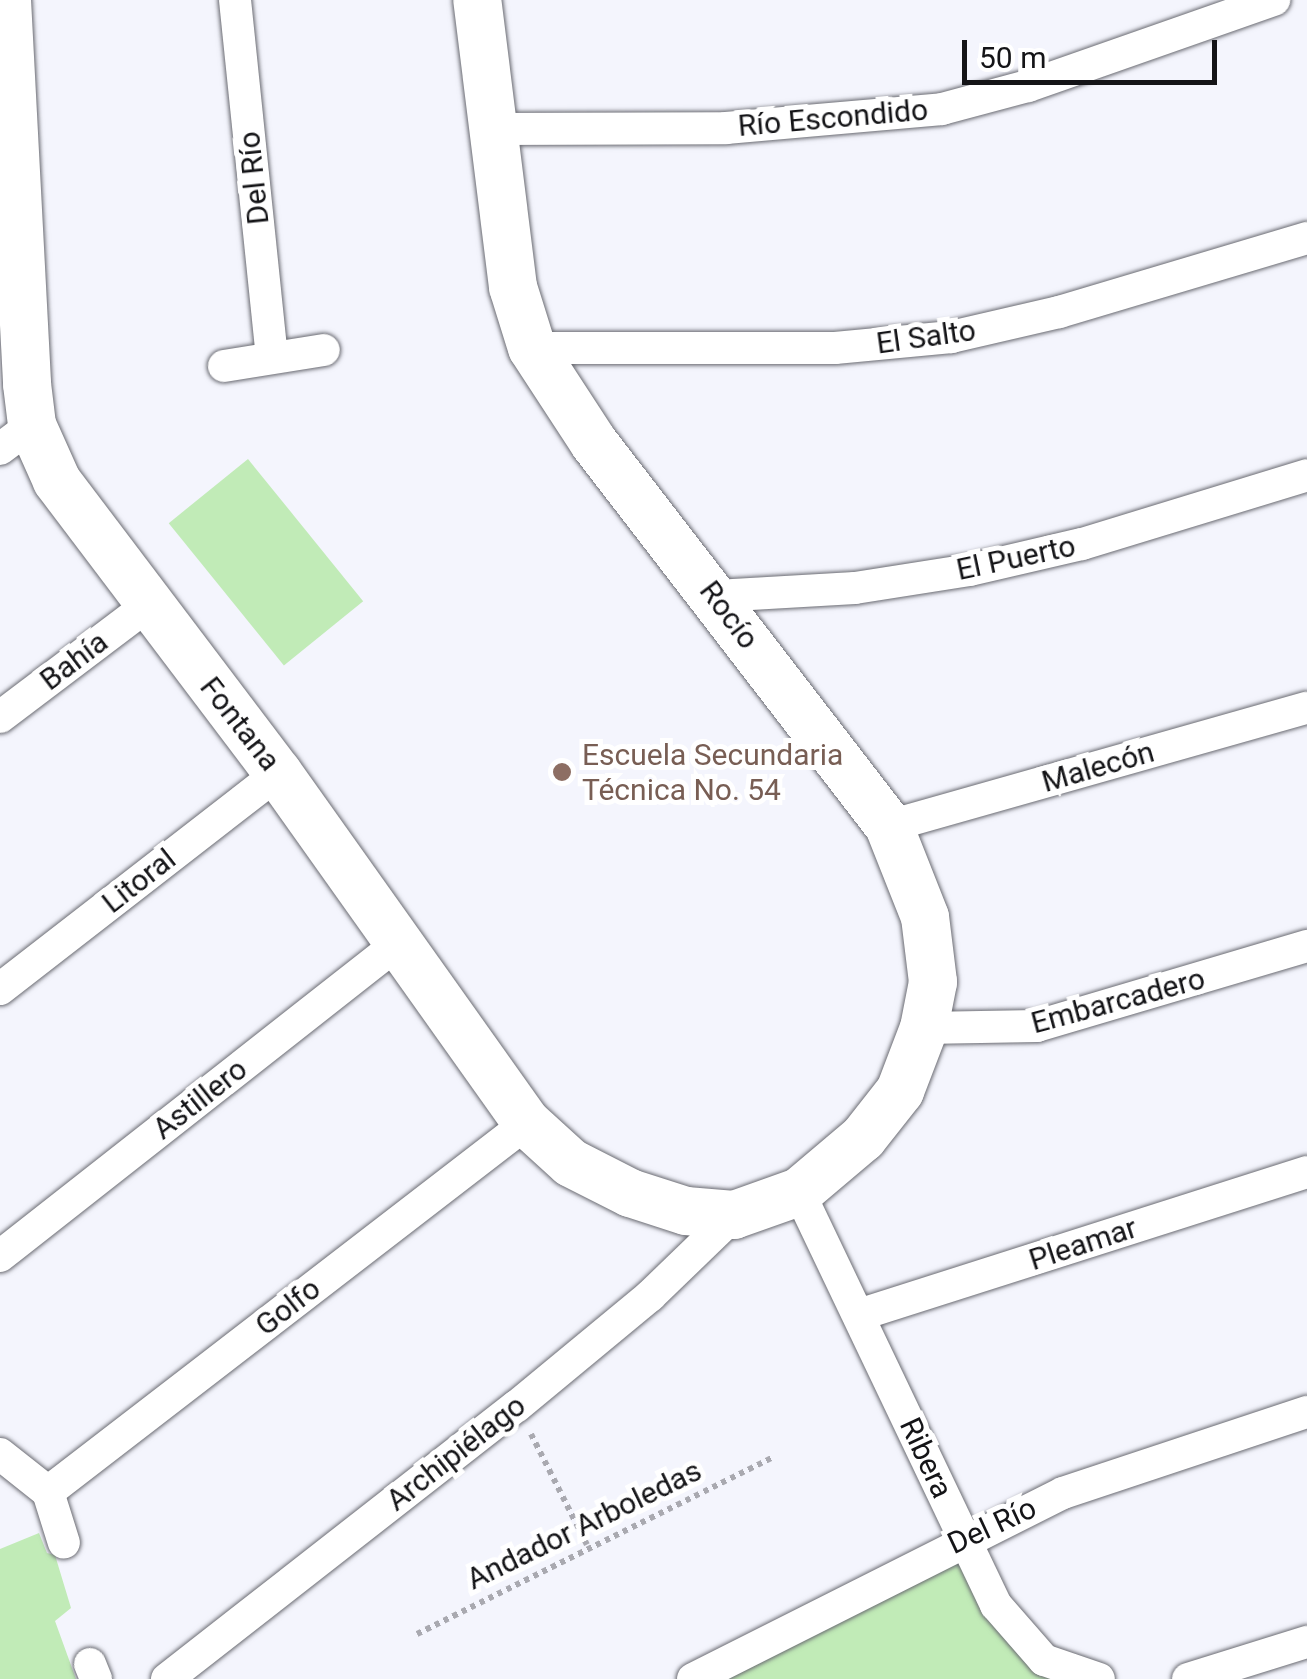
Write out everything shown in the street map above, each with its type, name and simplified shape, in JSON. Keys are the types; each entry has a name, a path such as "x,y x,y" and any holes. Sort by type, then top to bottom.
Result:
{"street":[{"name":"Fontana","path":"8,0 16,437 58,481 278,773 527,1123 571,1163 630,1193 686,1210 734,1215 799,1192"},
{"name":"Del Río","path":"235,0 272,356"},
{"name":"Rocío","path":"478,0 512,287 532,348 594,443 716,596 889,826 925,918 933,982 924,1028 900,1091 863,1138 799,1192"},
{"name":"Río Escondido","path":"493,129 726,128 942,108 1028,86 1274,0"},
{"name":"El Salto","path":"532,348 836,348 951,336 1059,312 1307,238"},
{"path":"224,366 324,350"},
{"name":"El Puerto","path":"716,596 855,588 970,570 1082,544 1307,475"},
{"name":"Bahía","path":"0,717 148,605"},
{"name":"Malecón","path":"889,826 1307,708"},
{"name":"Litoral","path":"0,989 278,773"},
{"name":"Astillero","path":"0,1256 401,941"},
{"name":"Embarcadero","path":"924,1028 1037,1026 1307,946"},
{"name":"Golfo","path":"48,1492 527,1123"},
{"name":"Pleamar","path":"859,1316 1307,1172"},
{"name":"Ribera","path":"799,1192 964,1538 1015,1634 1044,1660 1099,1679"},
{"name":"Archipiélago","path":"167,1679 517,1406 650,1296 734,1215"},
{"name":"Del Río","path":"693,1679 964,1538 1063,1493 1307,1412"},
{"path":"9,1460 48,1492 64,1544"},
{"path":"1188,1679 1307,1642"}],"path":[{"path":"517,1406 587,1545"},
{"name":"Andador Arboledas","path":"417,1634 587,1545 772,1458"}],"green space":[{"path":"248,459 363,601 284,665 169,523"},
{"path":"39,1533 47,1553 55,1555 71,1608 55,1621 76,1679 0,1679 0,1549"},
{"path":"964,1538 1015,1635 1099,1679 693,1679"}],"place":[{"name":"Escuela Secundaria Técnica No. 54","path":"562,772"}]}
